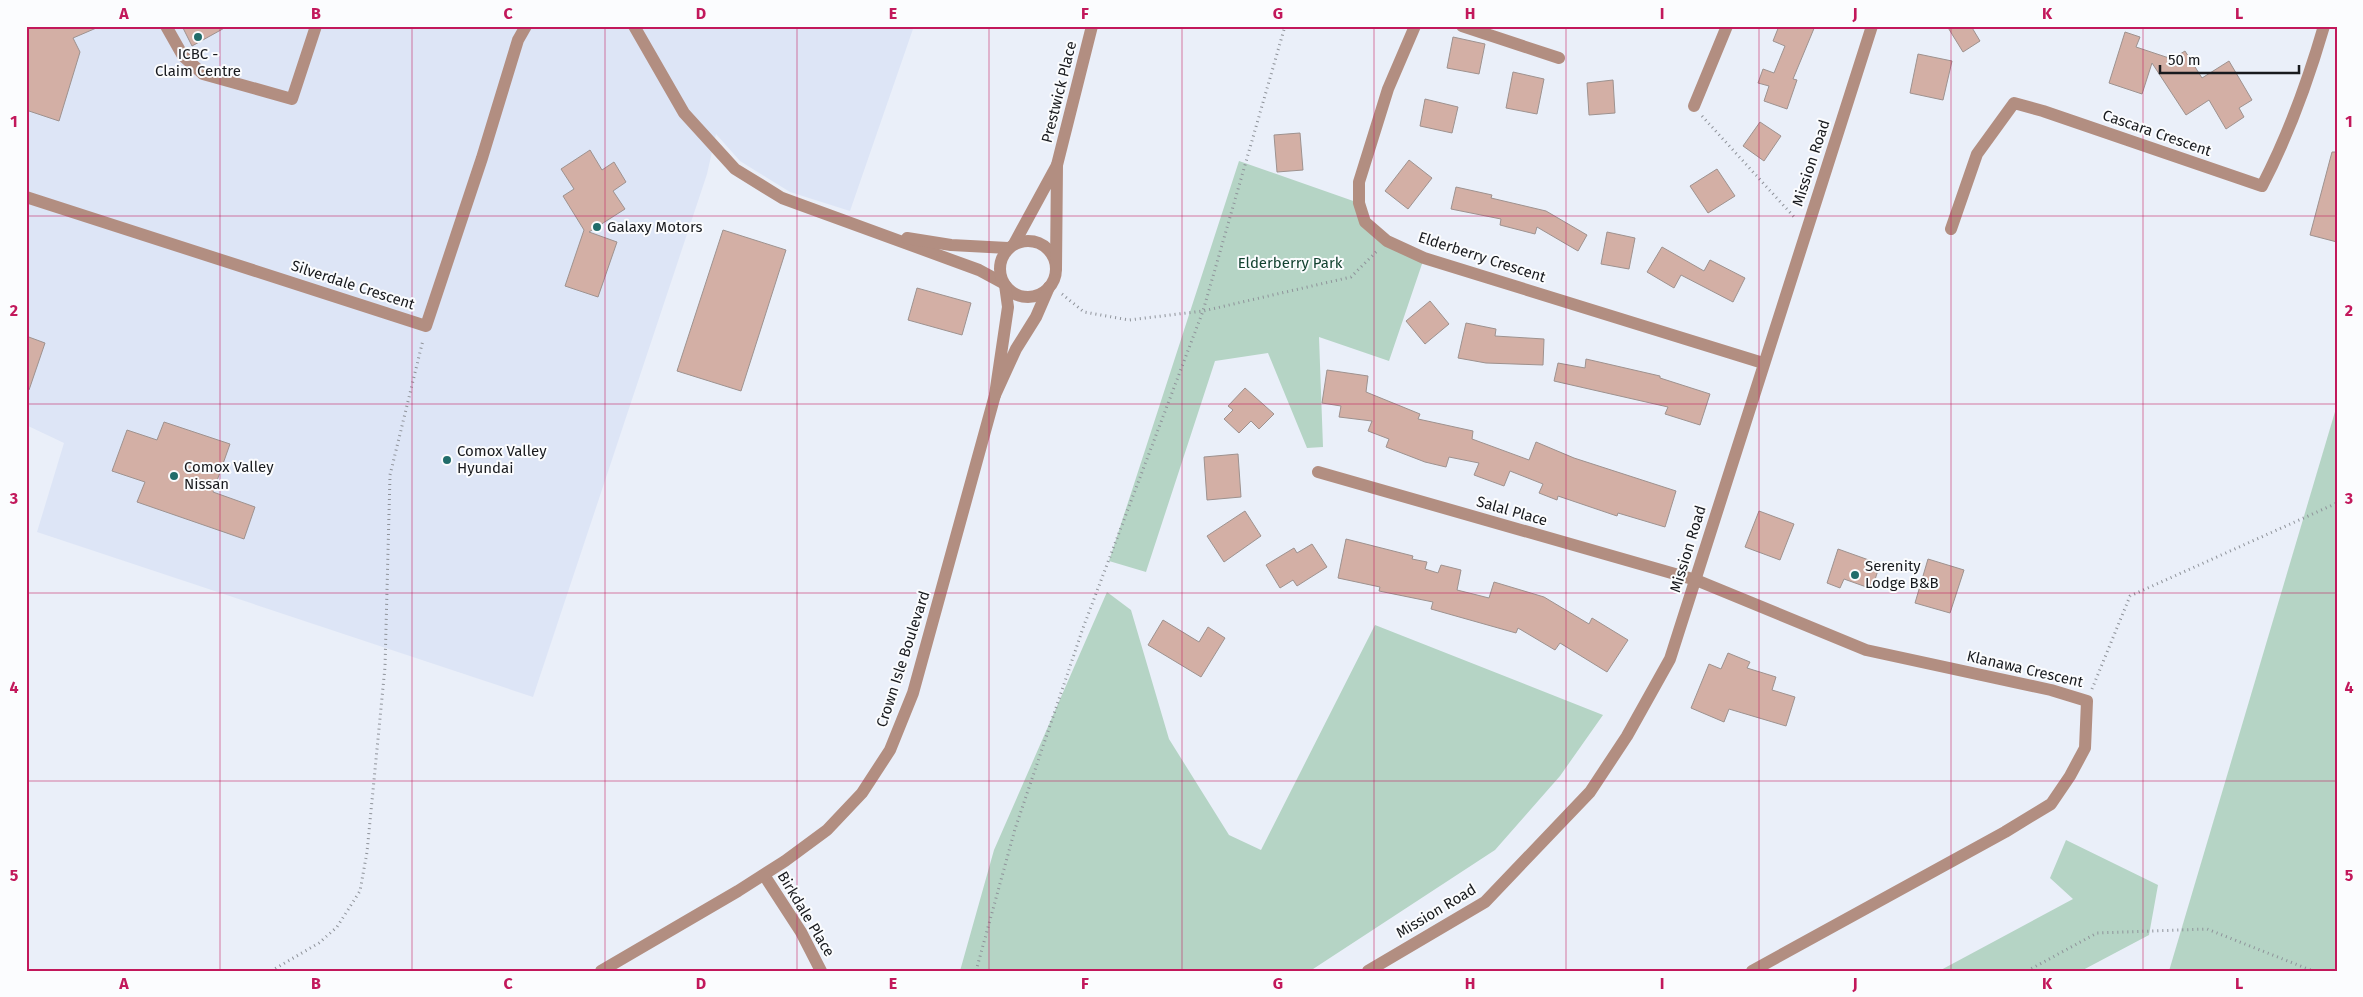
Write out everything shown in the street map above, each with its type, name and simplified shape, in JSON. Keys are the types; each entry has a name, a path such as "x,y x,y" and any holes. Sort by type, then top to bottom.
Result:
{"street":[{"path":"166,26 183,56 203,74 292,99 316,26"},
{"name":"Silverdale Crescent","path":"26,197 426,326 482,158 518,40 526,26"},
{"path":"634,26 684,113 735,170 782,198 978,270 1004,284 1014,294 1029,297 1036,295 1050,286 1056,269 1054,259 1042,244 1034,241 1011,246 951,245 882,234"},
{"name":"Prestwick Place","path":"1056,269 1057,165 1092,26"},
{"name":"Elderberry Crescent","path":"1415,26 1388,89 1359,182 1359,203 1365,222 1387,241 1424,258 1763,363"},
{"path":"1462,26 1559,58"},
{"path":"1694,106 1727,26"},
{"name":"Mission Road","path":"1368,971 1485,902 1590,792 1627,736 1670,659 1872,26"},
{"name":"Cascara Crescent","path":"1951,229 1977,154 2014,103 2043,110 2262,186 2277,157 2314,60 2324,26"},
{"name":"Prestwick Place","path":"1011,246 1057,165"},
{"path":"1004,284 1000,274 1000,264 1011,246"},
{"name":"Crown Isle Boulevard","path":"601,971 764,875 828,830 862,793 890,750 913,693 923,660 995,395 1008,307 1004,284"},
{"name":"Crown Isle Boulevard","path":"995,395 1016,349 1036,317 1050,286"},
{"name":"Salal Place","path":"1318,472 1696,580"},
{"name":"Klanawa Crescent","path":"1696,580 1866,650 2052,690 2087,701 2085,748 2070,776 2050,804 1996,837 1752,971"},
{"name":"Birkdale Place","path":"764,875 801,932 821,971"}],"path":[{"path":"976,971 1015,829 1083,628 1203,311 1285,26"},
{"path":"1694,106 1715,133 1806,230"},
{"path":"1050,286 1084,312 1129,320 1203,311 1351,277 1387,241"},
{"path":"271,971 319,943 337,927 360,891 367,852 385,667 390,475 426,326"},
{"path":"2087,701 2130,596 2337,503"},
{"path":"2027,971 2098,933 2207,929 2313,971"}],"shaded area":[{"path":"26,26 914,26 850,211 790,192 740,161 716,134 707,174 533,697 37,532 64,443 26,425"}],"green space":[{"name":"Elderberry Park","path":"1239,161 1359,203 1365,222 1424,258 1389,361 1319,337 1323,447 1307,448 1268,353 1215,361 1146,572 1109,561"},
{"path":"2337,405 2337,971 2169,971"},
{"path":"1107,592 1131,610 1169,739 1229,835 1261,850 1375,625 1603,715 1560,776 1495,850 1310,971 960,971 994,850"},
{"path":"2066,840 2158,885 2149,935 2081,971 1939,971 2073,899 2050,878"}],"building":[{"path":"26,26 101,26 73,38 80,52 59,121 26,110"},
{"name":"ICBC - Claim Centre","path":"182,26 228,26 192,46"},
{"path":"1779,26 1815,26 1793,79 1797,80 1787,109 1764,101 1769,86 1758,83 1763,69 1774,73 1785,46 1773,41"},
{"path":"1947,26 1971,26 1980,41 1963,52"},
{"path":"2125,32 2140,37 2136,47 2172,59 2185,51 2202,78 2229,61 2252,100 2239,108 2244,117 2226,129 2209,100 2186,115 2152,63 2142,94 2109,83"},
{"path":"1453,37 1485,44 1479,74 1447,68"},
{"path":"1918,54 1952,61 1943,100 1910,93"},
{"path":"1513,72 1544,79 1537,114 1506,108"},
{"path":"1613,80 1615,113 1589,115 1587,83"},
{"path":"1425,99 1458,107 1452,133 1420,126"},
{"path":"1760,122 1781,136 1764,161 1743,146"},
{"path":"1300,133 1303,170 1277,172 1274,135"},
{"name":"Galaxy Motors","path":"590,150 602,170 614,162 626,182 613,191 625,209 589,232 617,242 598,297 565,286 584,230 563,196 574,189 561,169"},
{"path":"2332,152 2337,152 2337,242 2310,235"},
{"path":"1409,160 1432,178 1408,209 1385,191"},
{"path":"1717,169 1735,196 1708,213 1690,186"},
{"path":"1456,187 1492,195 1491,198 1546,211 1587,235 1578,251 1537,227 1535,234 1500,225 1501,219 1451,209"},
{"path":"723,230 786,250 741,391 677,371"},
{"path":"1607,232 1635,238 1629,269 1601,264"},
{"path":"1662,247 1704,271 1710,260 1745,278 1733,302 1681,275 1674,288 1647,272"},
{"path":"917,288 971,303 962,335 908,320"},
{"path":"1430,301 1449,324 1425,344 1406,321"},
{"path":"1466,323 1496,329 1495,336 1544,339 1543,365 1486,363 1458,358"},
{"path":"26,336 45,343 29,390 26,390"},
{"path":"1586,359 1660,376 1660,378 1710,394 1700,425 1665,414 1668,407 1554,381 1558,363 1585,368"},
{"path":"1327,370 1368,376 1366,392 1420,414 1418,419 1473,431 1472,439 1529,460 1536,442 1574,458 1676,491 1665,527 1618,513 1617,516 1558,496 1557,500 1539,493 1543,484 1510,471 1504,486 1474,475 1479,463 1449,457 1446,467 1425,462 1386,447 1389,439 1368,431 1372,421 1339,417 1341,406 1322,403"},
{"path":"1245,388 1274,414 1259,429 1251,421 1239,433 1224,419 1233,410 1228,406"},
{"name":"Comox Valley Nissan","path":"164,422 230,444 213,492 255,507 244,539 137,502 145,482 112,471 127,430 157,440"},
{"path":"1238,454 1241,497 1207,500 1204,457"},
{"path":"1245,511 1261,536 1224,562 1207,536"},
{"path":"1759,511 1794,524 1780,560 1745,547"},
{"path":"1346,539 1413,556 1412,559 1427,562 1425,569 1438,573 1441,565 1461,570 1457,590 1489,598 1494,582 1544,597 1589,624 1592,618 1628,640 1607,672 1560,643 1555,650 1518,628 1516,633 1431,609 1433,602 1379,591 1380,587 1338,578"},
{"path":"1312,544 1327,567 1297,586 1293,580 1280,588 1266,565 1294,548 1297,553"},
{"path":"1838,549 1880,564 1872,589 1844,579 1840,588 1827,583"},
{"path":"1928,559 1964,570 1950,613 1915,603"},
{"path":"1163,620 1199,642 1208,627 1225,638 1201,677 1148,645"},
{"path":"1728,653 1750,662 1747,668 1776,677 1772,690 1795,697 1786,726 1729,709 1724,722 1691,708 1709,664 1721,669"}],"place":[{"name":"ICBC - Claim Centre","path":"198,37"},
{"name":"Galaxy Motors","path":"597,227"},
{"name":"Comox Valley Hyundai","path":"447,460"},
{"name":"Comox Valley Nissan","path":"174,476"},
{"name":"Serenity Lodge B&B","path":"1855,575"}]}
